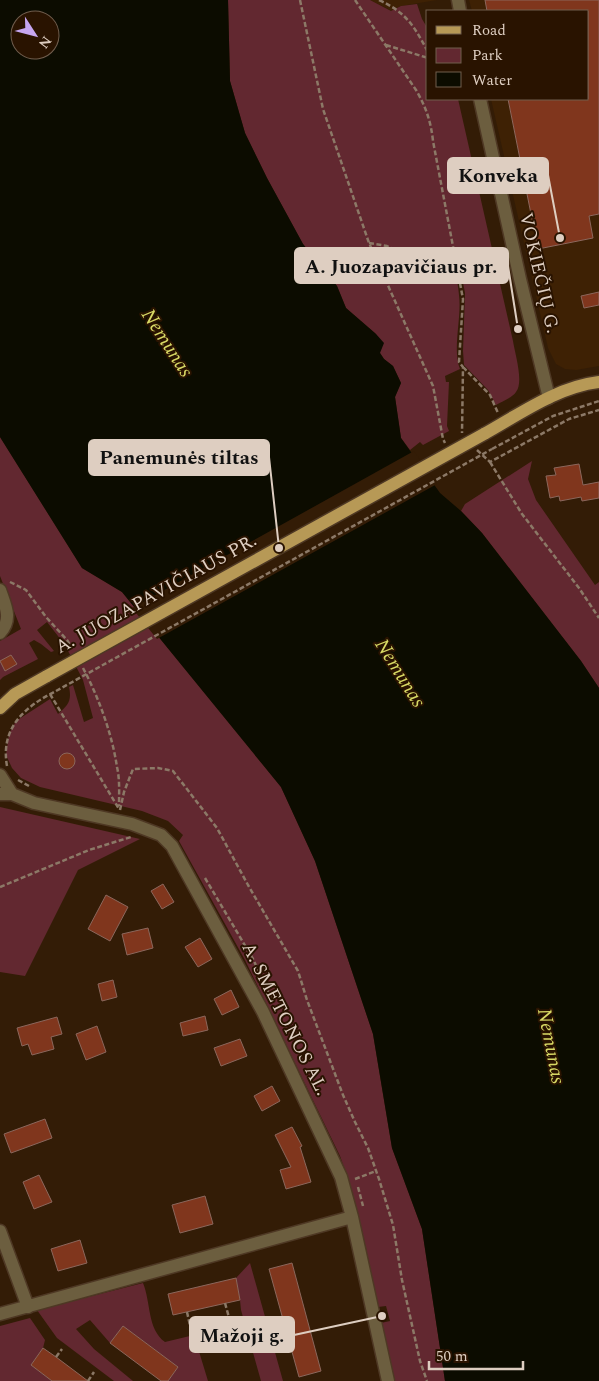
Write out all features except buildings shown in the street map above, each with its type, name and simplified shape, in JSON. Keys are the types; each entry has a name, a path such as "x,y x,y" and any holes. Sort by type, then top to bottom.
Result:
{"main road":[{"name":"A. JUOZAPAVIČIAUS PR.","path":"0,708 15,694 549,398 567,390 599,382"}],"street":[{"name":"VOKIEČIŲ G.","path":"480,100 549,398"},
{"path":"0,633 8,620 4,586"},
{"name":"A. SMETONOS AL.","path":"5,773 6,794 34,803 132,824 151,830 168,840 172,846 264,1012 338,1169 352,1217 388,1381"},
{"path":"0,1314 352,1217"},
{"path":"0,1231 28,1307"}],"path":[{"path":"300,0 323,109 369,243 433,386 443,439 447,446"},
{"path":"355,0 416,90 429,116 463,299 459,362 490,395 497,409"},
{"path":"378,0 404,15 426,48"},
{"path":"385,44 426,57"},
{"path":"369,243 387,246 409,257 434,259 457,266"},
{"path":"463,367 461,417 462,433 466,441"},
{"path":"12,721 25,709 50,694 492,449 554,416 599,401"},
{"path":"490,462 569,419 599,410"},
{"path":"472,446 490,462 522,514 579,588 599,618"},
{"path":"4,586 26,590 46,617 67,640 76,655"},
{"path":"80,663 92,685 108,728 118,768 120,810"},
{"path":"50,694 120,810"},
{"path":"2,745 5,773"},
{"path":"120,810 124,792 133,769 158,768 173,771 217,828 298,971 343,1095 368,1148 393,1225 402,1280 420,1361 427,1381"},
{"path":"15,776 36,791"},
{"path":"110,808 128,812"},
{"path":"0,887 88,850 151,830"},
{"path":"203,875 253,959 274,1005"},
{"path":"355,1179 376,1171"},
{"path":"353,1173 365,1214"},
{"path":"226,1303 230,1321"},
{"path":"186,1312 191,1330"},
{"path":"56,1358 62,1349"},
{"path":"88,1381 94,1372"}],"shaded area":[{"path":"370,0 437,0 401,6 392,11"},
{"path":"469,0 599,0 599,366 576,370 565,369 556,364 548,348 491,100 589,100 589,10 472,10"}],"green space":[{"path":"228,0 370,0 391,11 401,6 417,4 426,26 426,100 458,100 517,360 519,382 516,392 512,396 496,405 488,390 464,365 465,293 457,251 452,252 460,304 457,353 460,369 445,376 446,382 449,382 447,426 449,431 423,445 420,442 410,450 401,438 395,397 401,383 393,366 380,353 376,334 346,308 337,286 303,244 245,133 230,81"},
{"path":"0,437 82,568 122,592 281,787 315,861 373,1034 392,1148 422,1229 445,1381 395,1381 381,1323 390,1321 386,1306 378,1307 357,1212 340,1156 245,960 179,841 183,835 168,821 142,811 40,787 21,778 12,768 6,755 9,734 16,721 50,699 58,714 68,702 70,696 69,687 73,685 84,722 93,718 83,680 65,645 47,622 37,630 54,651 51,652 34,640 29,643 38,659 0,680 0,641 21,629 0,576"},
{"path":"532,461 528,479 536,500 595,585 599,582 599,688 581,661 482,533 461,511 465,504"},
{"path":"0,807 140,839 78,870 25,976 0,972"},
{"path":"250,1263 283,1381 261,1381 241,1310 236,1278"},
{"path":"143,1283 152,1323 159,1337 165,1342 194,1335 208,1381 168,1381 178,1367 123,1326 110,1343 90,1320 76,1329 94,1349 133,1381 114,1381 57,1338 37,1310"},
{"path":"30,1318 45,1340 43,1348 31,1365 52,1381 0,1381 0,1326"}],"water":[{"name":"Nemunas","path":"0,0 228,0 230,81 245,133 303,244 337,286 346,308 384,343 380,353 393,366 401,383 395,397 401,438 440,493 482,533 581,661 599,688 599,1381 445,1381 422,1229 392,1148 373,1034 315,861 281,787 122,592 82,568 0,437"}],"pier":[{"path":"414,451 437,484 157,639 132,608"}],"place":[{"name":"Konveka","path":"560,238"},
{"name":"A. Juozapavičiaus pr.","path":"518,329"},
{"name":"Panemunės tiltas","path":"279,548"},
{"name":"Mažoji g.","path":"382,1316"}]}
